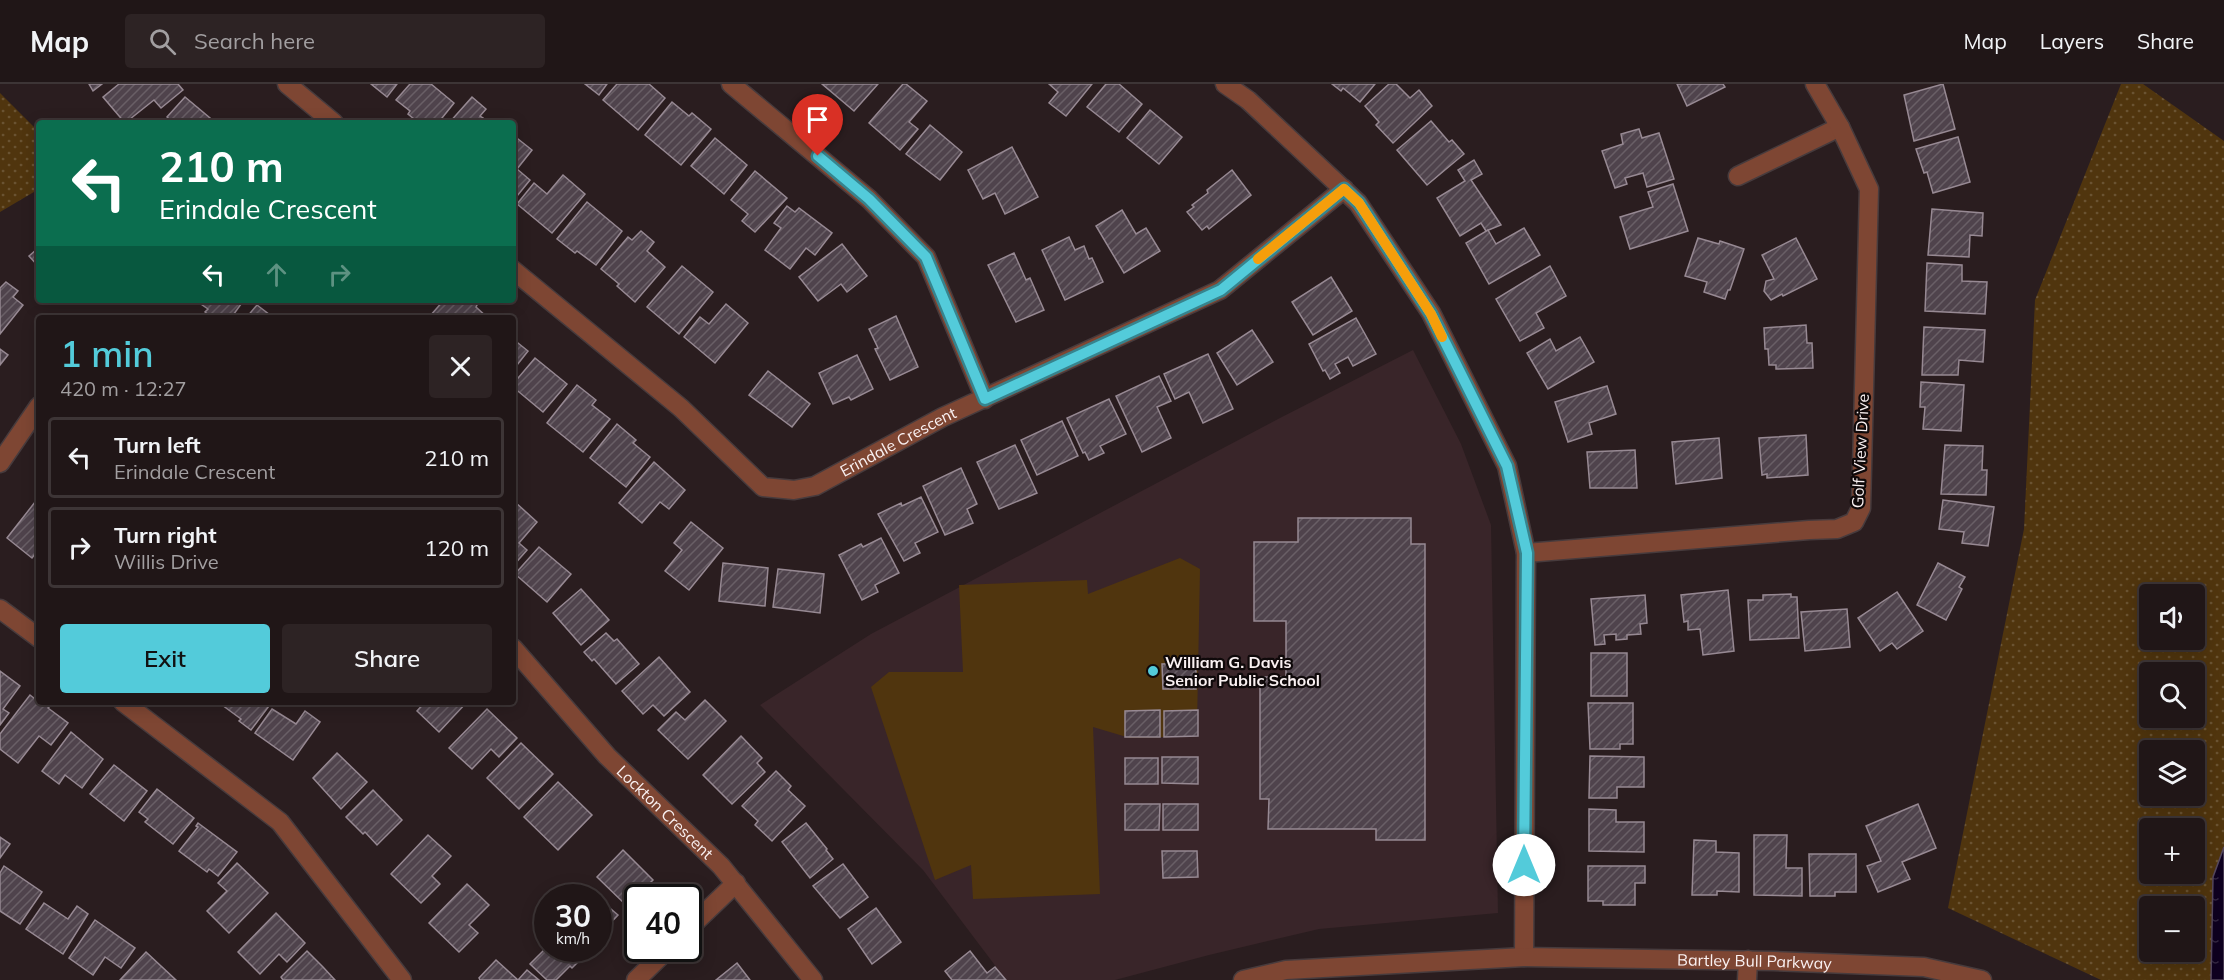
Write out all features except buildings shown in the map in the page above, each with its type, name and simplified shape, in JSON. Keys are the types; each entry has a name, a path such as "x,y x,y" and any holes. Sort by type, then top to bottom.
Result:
{"street":[{"path":"286,84 330,120"},
{"path":"731,84 869,199 926,257 985,399"},
{"path":"1225,84 1248,100 1359,203 1431,314 1507,466 1527,553 1524,957"},
{"name":"Golf View Drive","path":"1527,553 1837,529 1854,522 1861,508 1869,189 1840,127 1815,84"},
{"path":"1738,176 1840,127"},
{"name":"Erindale Crescent","path":"516,272 681,408 763,487 794,490 815,486 943,417 1221,290 1344,189"},
{"path":"0,464 36,410"},
{"path":"0,609 36,636"},
{"name":"Lockton Crescent","path":"516,651 607,756 721,866 813,980"},
{"path":"127,705 280,822 402,980"},
{"path":"702,916 736,883"},
{"name":"Bartley Bull Parkway","path":"1243,980 1286,970 1524,957 1748,960 1924,967 1982,980"},
{"path":"1747,980 1748,960"},
{"path":"636,980 655,962"}],"shaded area":[{"path":"2121,84 2143,84 2224,141 2224,980 2101,980 1948,908 2024,529 2035,300"},
{"path":"0,93 36,129 36,191 0,212"},
{"name":"William G. Davis Senior Public School","path":"1413,350 1461,444 1491,525 1498,913 1319,929 1115,980 1006,980 923,870 760,705 871,634"},
{"path":"1180,558 1200,569 1197,725 1165,737 1130,738 1093,727 1100,894 973,899 971,865 935,880 871,687 889,672 963,672 959,585 1087,580 1088,594"}],"water":[{"path":"2224,847 2224,980 2211,980 2213,877"}],"slow traffic":[{"path":"1258,259 1344,189 1359,203 1431,314 1442,337"}],"place":[{"name":"William G. Davis Senior Public School","path":"1153,671"}],"route":[{"path":"818,156 869,199 926,257 985,399 1221,290 1344,189 1359,203 1431,314 1507,466 1527,553 1524,865"}]}
